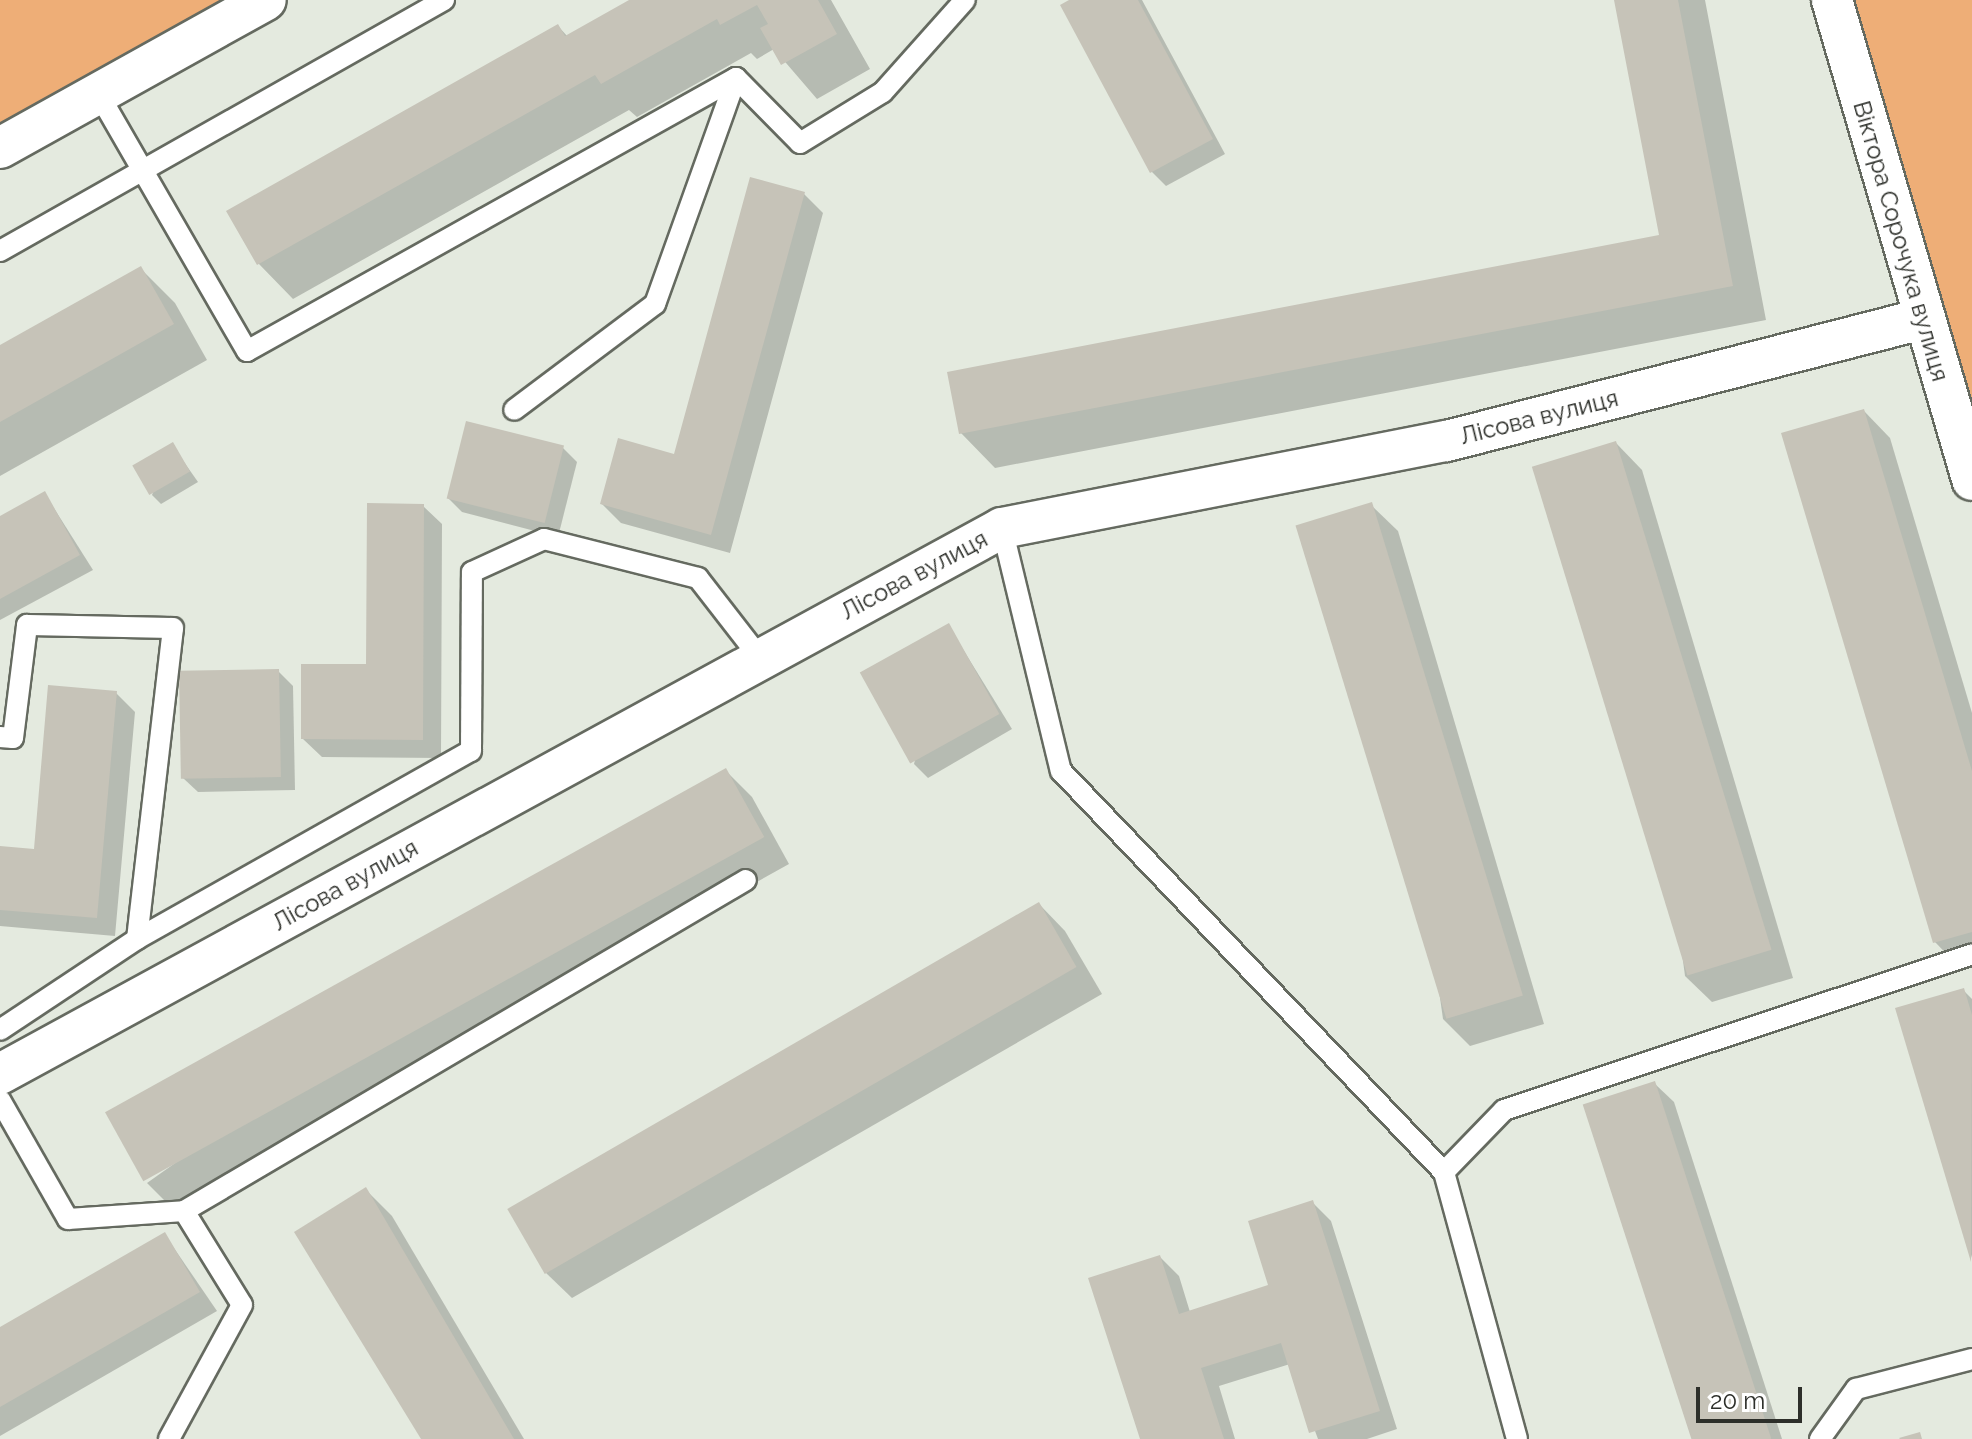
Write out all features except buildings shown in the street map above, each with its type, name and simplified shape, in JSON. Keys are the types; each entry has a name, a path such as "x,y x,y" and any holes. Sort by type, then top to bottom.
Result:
{"street":[{"path":"0,148 266,0"},
{"name":"Віктора Сорочука вулиця","path":"1832,0 1921,319 1972,480"},
{"name":"Лісова вулиця","path":"0,1074 1002,528 1447,441 1921,319"}],"lane":[{"path":"0,251 444,0"},
{"path":"736,78 800,143 883,92 965,0"},
{"path":"98,93 247,351 736,78"},
{"path":"514,410 655,304 736,78"},
{"path":"1002,528 1061,771 1444,1172 1517,1439"},
{"path":"0,1030 137,939 471,751 472,572 544,539 698,578 760,658"},
{"path":"0,737 13,738 27,625 173,628 137,939"},
{"path":"0,1100 68,1219 184,1211 746,880"},
{"path":"1444,1172 1504,1110 1972,954"},
{"path":"169,1439 242,1305 184,1211"},
{"path":"1820,1439 1856,1389 1972,1359"}],"shaded area":[{"path":"0,0 266,0 0,148"},
{"path":"1832,0 1972,0 1972,480"}]}
